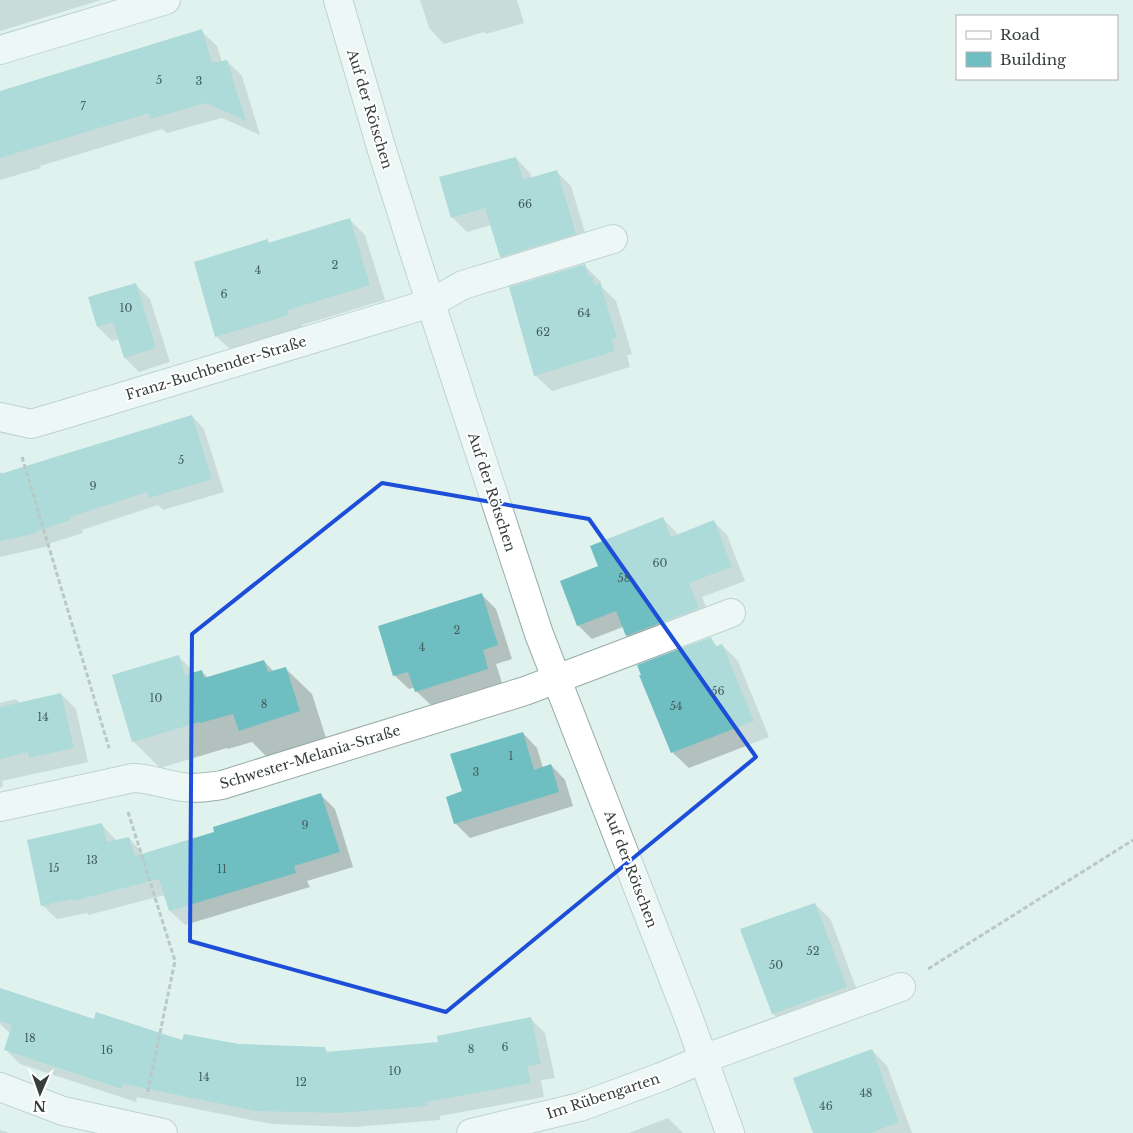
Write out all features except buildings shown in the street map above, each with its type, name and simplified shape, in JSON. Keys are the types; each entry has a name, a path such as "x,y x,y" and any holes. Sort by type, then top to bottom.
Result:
{"street":[{"path":"0,50 166,0"},
{"name":"Auf der Rötschen","path":"338,0 384,156 533,615 730,1133"},
{"path":"431,303 463,285 614,239"},
{"name":"Franz-Buchbender-Straße","path":"0,417 31,424 431,303"},
{"path":"557,679 731,613"},
{"name":"Schwester-Melania-Straße","path":"0,807 133,778 143,778 199,789 222,785 557,679"},
{"path":"703,1059 900,987"},
{"name":"Im Rübengarten","path":"470,1133 580,1107 703,1059"},
{"path":"0,1087 63,1111 163,1133"}],"path":[{"path":"900,987 1133,840"}],"highlighted area":[{"path":"382,483 589,519 756,757 446,1012 190,941 192,634"}]}
